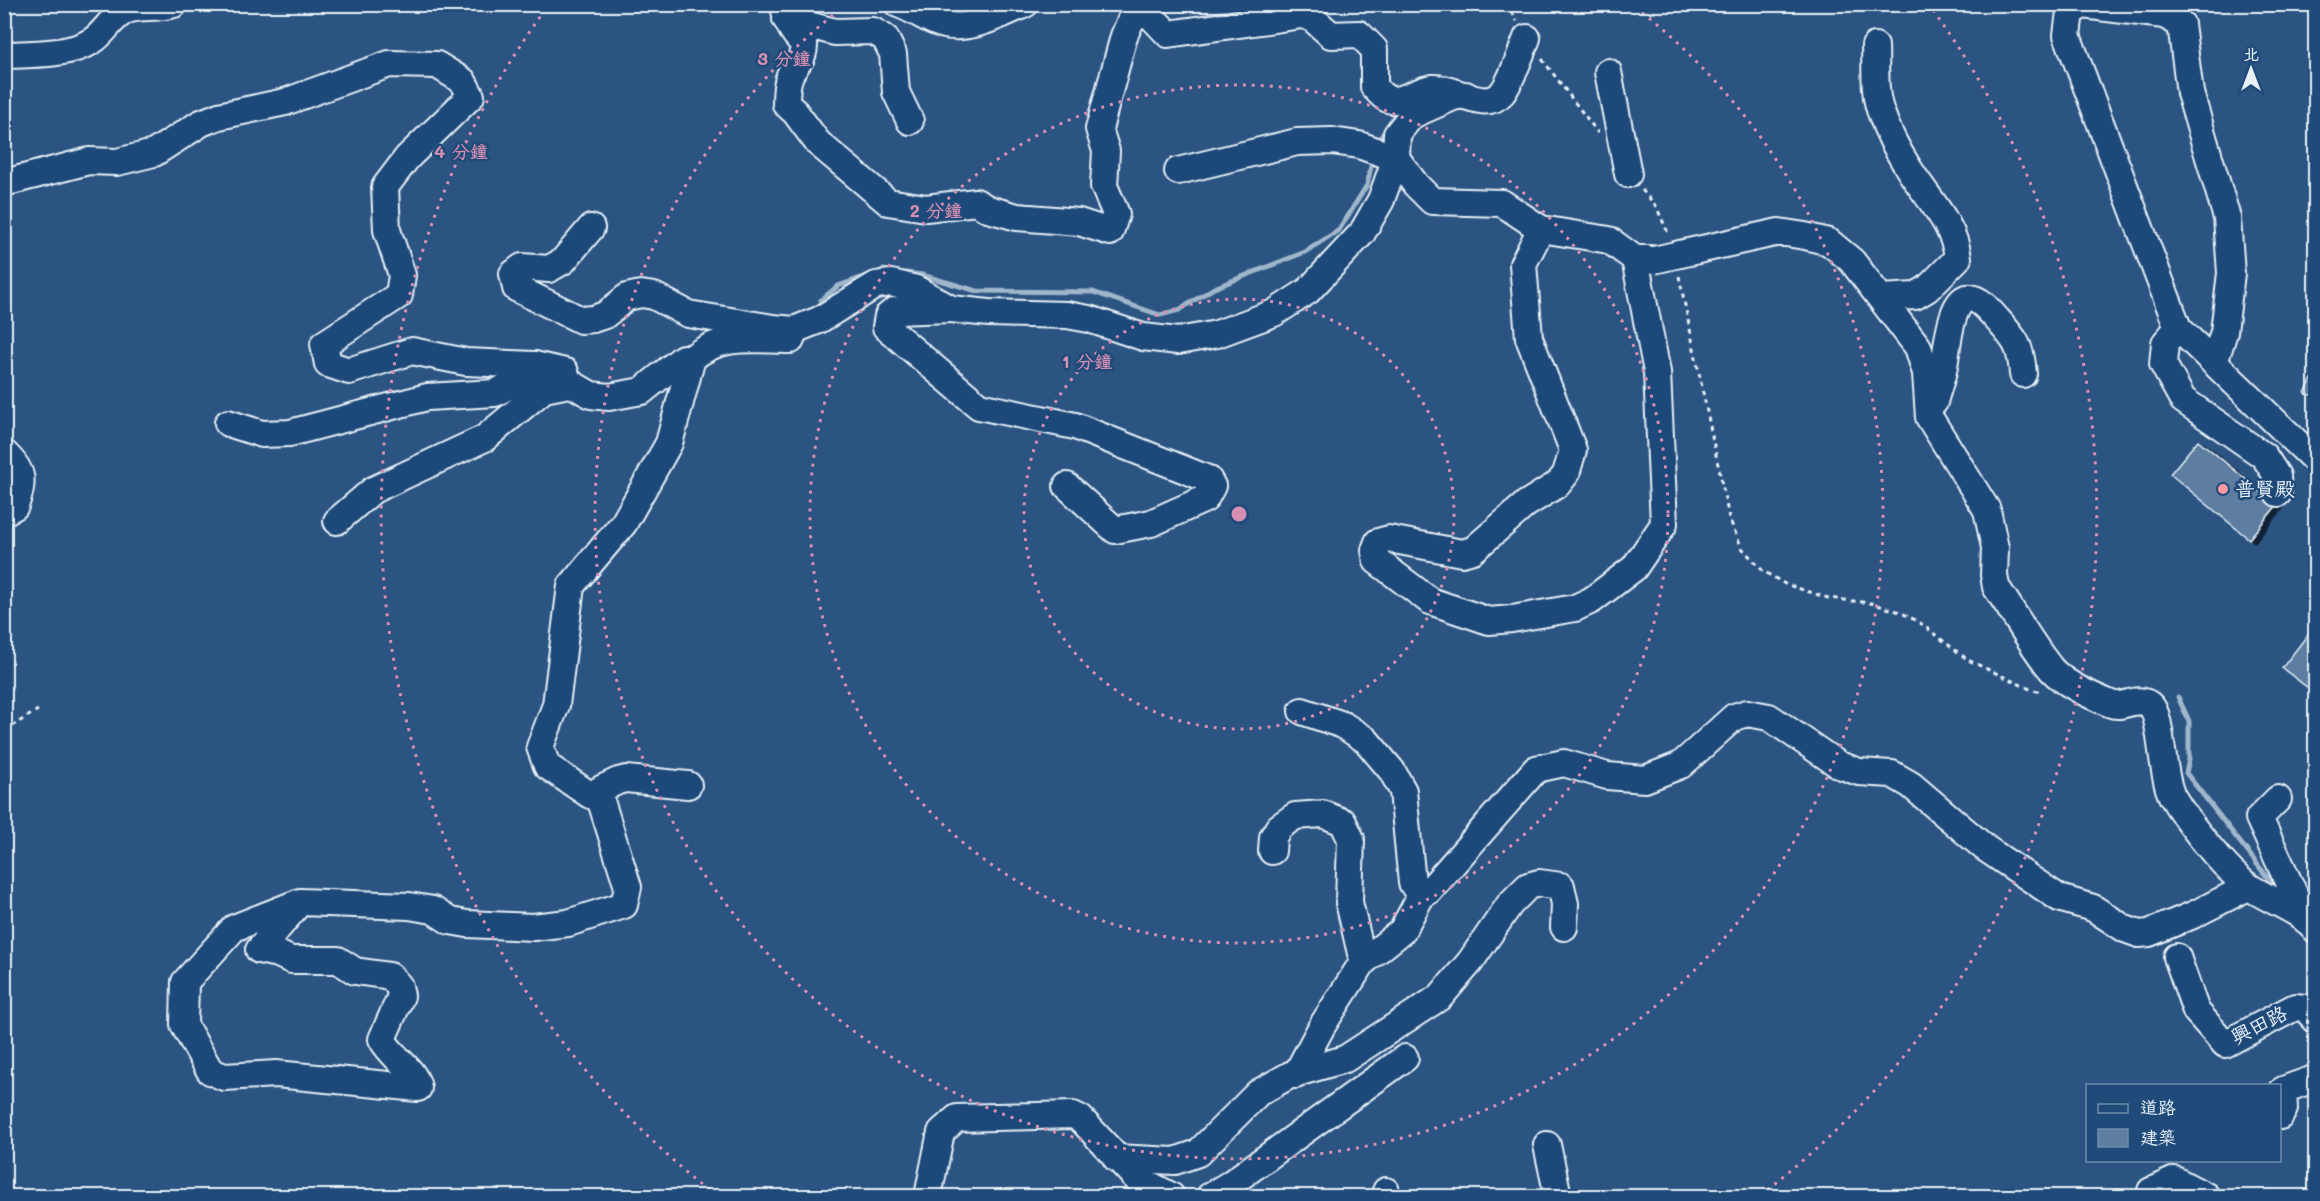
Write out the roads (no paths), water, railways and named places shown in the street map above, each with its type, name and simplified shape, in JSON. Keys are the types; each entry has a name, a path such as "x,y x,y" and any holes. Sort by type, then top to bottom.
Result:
{"lane":[{"path":"4,55 41,54 81,47 93,41 126,11 138,8 159,9 174,4"},
{"path":"898,4 943,25 962,27 1025,4"},
{"path":"2214,363 2224,332 2231,273 2227,218 2190,93 2181,24 2164,15 2083,5 2070,12 2067,35 2178,328 2214,363 2316,461"},
{"path":"785,12 792,32 804,44 804,54 790,75 786,104 795,112 818,143 888,202 926,208 976,202 988,209 1017,217 1079,222 1110,232 1116,214 1104,186 1106,151 1099,129 1124,36 1134,14 1149,15 1168,34 1302,15 1312,18 1331,35 1359,34 1374,49 1374,87 1386,98 1394,100 1407,98 1432,88 1482,101 1494,99 1502,93 1527,38"},
{"path":"785,12 835,32 873,31 885,38 893,54 896,92 910,121"},
{"path":"1875,46 1877,101 1882,116 1909,168 1948,225 1956,242 1958,258 1928,289 1915,296 1881,298"},
{"path":"4,183 89,161 117,162 154,153 201,123 219,116 285,102 389,64 437,65 463,81 471,96 407,158 385,187 387,230 402,275 399,295 324,344 328,364 349,371 412,351 466,362 534,365 566,372 569,384"},
{"path":"1608,72 1628,174"},
{"path":"1067,486 1115,530 1151,523 1205,499 1212,486 1208,479 1075,426 979,406 886,327 888,316 894,311 951,309 989,313 1067,315 1089,319 1143,337 1178,341 1217,334 1274,313 1308,291 1362,233 1381,200 1390,155 1397,134 1412,115 1453,97 1466,95"},
{"path":"1178,171 1297,142 1332,141 1359,145 1390,155 1432,201 1502,203 1541,229 1609,240 1644,259 1677,257 1779,232 1828,242 1852,261 1918,347 1926,373 1929,417 1987,510 1995,548 1996,587 2053,671 2073,685 2114,706 2138,700 2150,704 2156,711 2164,773 2172,794 2230,872 2248,887 2311,925"},
{"path":"591,228 563,261 549,269 522,267 513,274 516,288 581,320 605,315 627,297 641,294 654,296 688,314 794,330 819,320 876,285 891,283 916,289 951,309"},
{"path":"1541,229 1523,264 1529,338 1573,450 1566,474 1558,484 1526,504 1473,550 1462,553 1389,539 1378,542 1375,550 1377,561 1430,601 1489,621 1575,608 1593,600 1634,568 1664,524 1657,372 1644,259"},
{"path":"1929,417 1944,368 1953,314 1962,300 1969,297 1980,301 2015,338 2022,353 2023,374"},
{"path":"2178,328 2165,343 2163,364 2183,400 2264,456 2277,476 2278,493"},
{"path":"600,798 590,795 547,766 540,747 556,705 571,586 624,523 669,443 692,358 703,348 735,338 790,340 794,330"},
{"path":"337,521 373,490 485,438 544,389 572,384 591,395 609,397 642,391 683,358 692,358"},
{"path":"228,423 262,434 290,434 427,397 495,393 516,382 534,365"},
{"path":"4,453 20,471 21,486 15,506 4,512"},
{"path":"1302,711 1343,724 1366,740 1392,771 1403,791 1412,883 1421,896"},
{"path":"1296,1075 1322,1026 1363,962 1402,931 1421,896 1430,890 1536,768 1564,763 1607,776 1645,780 1681,765 1734,717 1747,713 1768,717 1839,765 1859,772 1892,774 1911,784 1985,848 2059,898 2093,908 2125,930 2139,934 2149,933 2193,915 2248,887"},
{"path":"300,902 259,950 278,954 291,960 338,960 355,971 390,976 399,986 401,996 382,1039 387,1050 417,1080 418,1088 276,1074 224,1077 210,1071 184,1024 185,982 234,928 300,902 409,906 433,910 450,921 467,924 533,927 568,923 624,905 628,887 600,798 601,789 626,780 688,785"},
{"path":"2278,799 2259,818 2311,925"},
{"path":"1272,851 1273,837 1279,827 1295,816 1323,814 1343,822 1351,839 1349,902 1363,962"},
{"path":"1116,1158 1174,1161 1198,1153 1258,1094 1290,1075 1345,1059 1440,997 1470,962 1510,904 1528,886 1539,883 1561,886 1566,904 1564,927"},
{"name":"興田路","path":"2177,957 2196,1011 2225,1044 2295,1007 2306,1008 2316,1020"},
{"path":"1210,1197 1405,1058"},
{"path":"2281,1114 2284,1109 2283,1090 2316,1078"},
{"path":"928,1197 941,1132 957,1118 1073,1115 1081,1119 1135,1177 1171,1197"},
{"path":"1547,1145 1558,1197"},
{"path":"2150,1197 2151,1191 2175,1180 2206,1197"}],"waterway":[{"path":"1376,145 1399,108"},
{"path":"821,300 838,286 883,270 922,275 977,291 1093,292 1160,315 1179,310 1214,288 1305,252 1339,230 1367,185 1373,157"},
{"path":"2178,697 2189,721 2189,759 2186,773 2275,887 2281,890"}],"place":[{"name":"普賢殿","path":"2223,489"}]}
